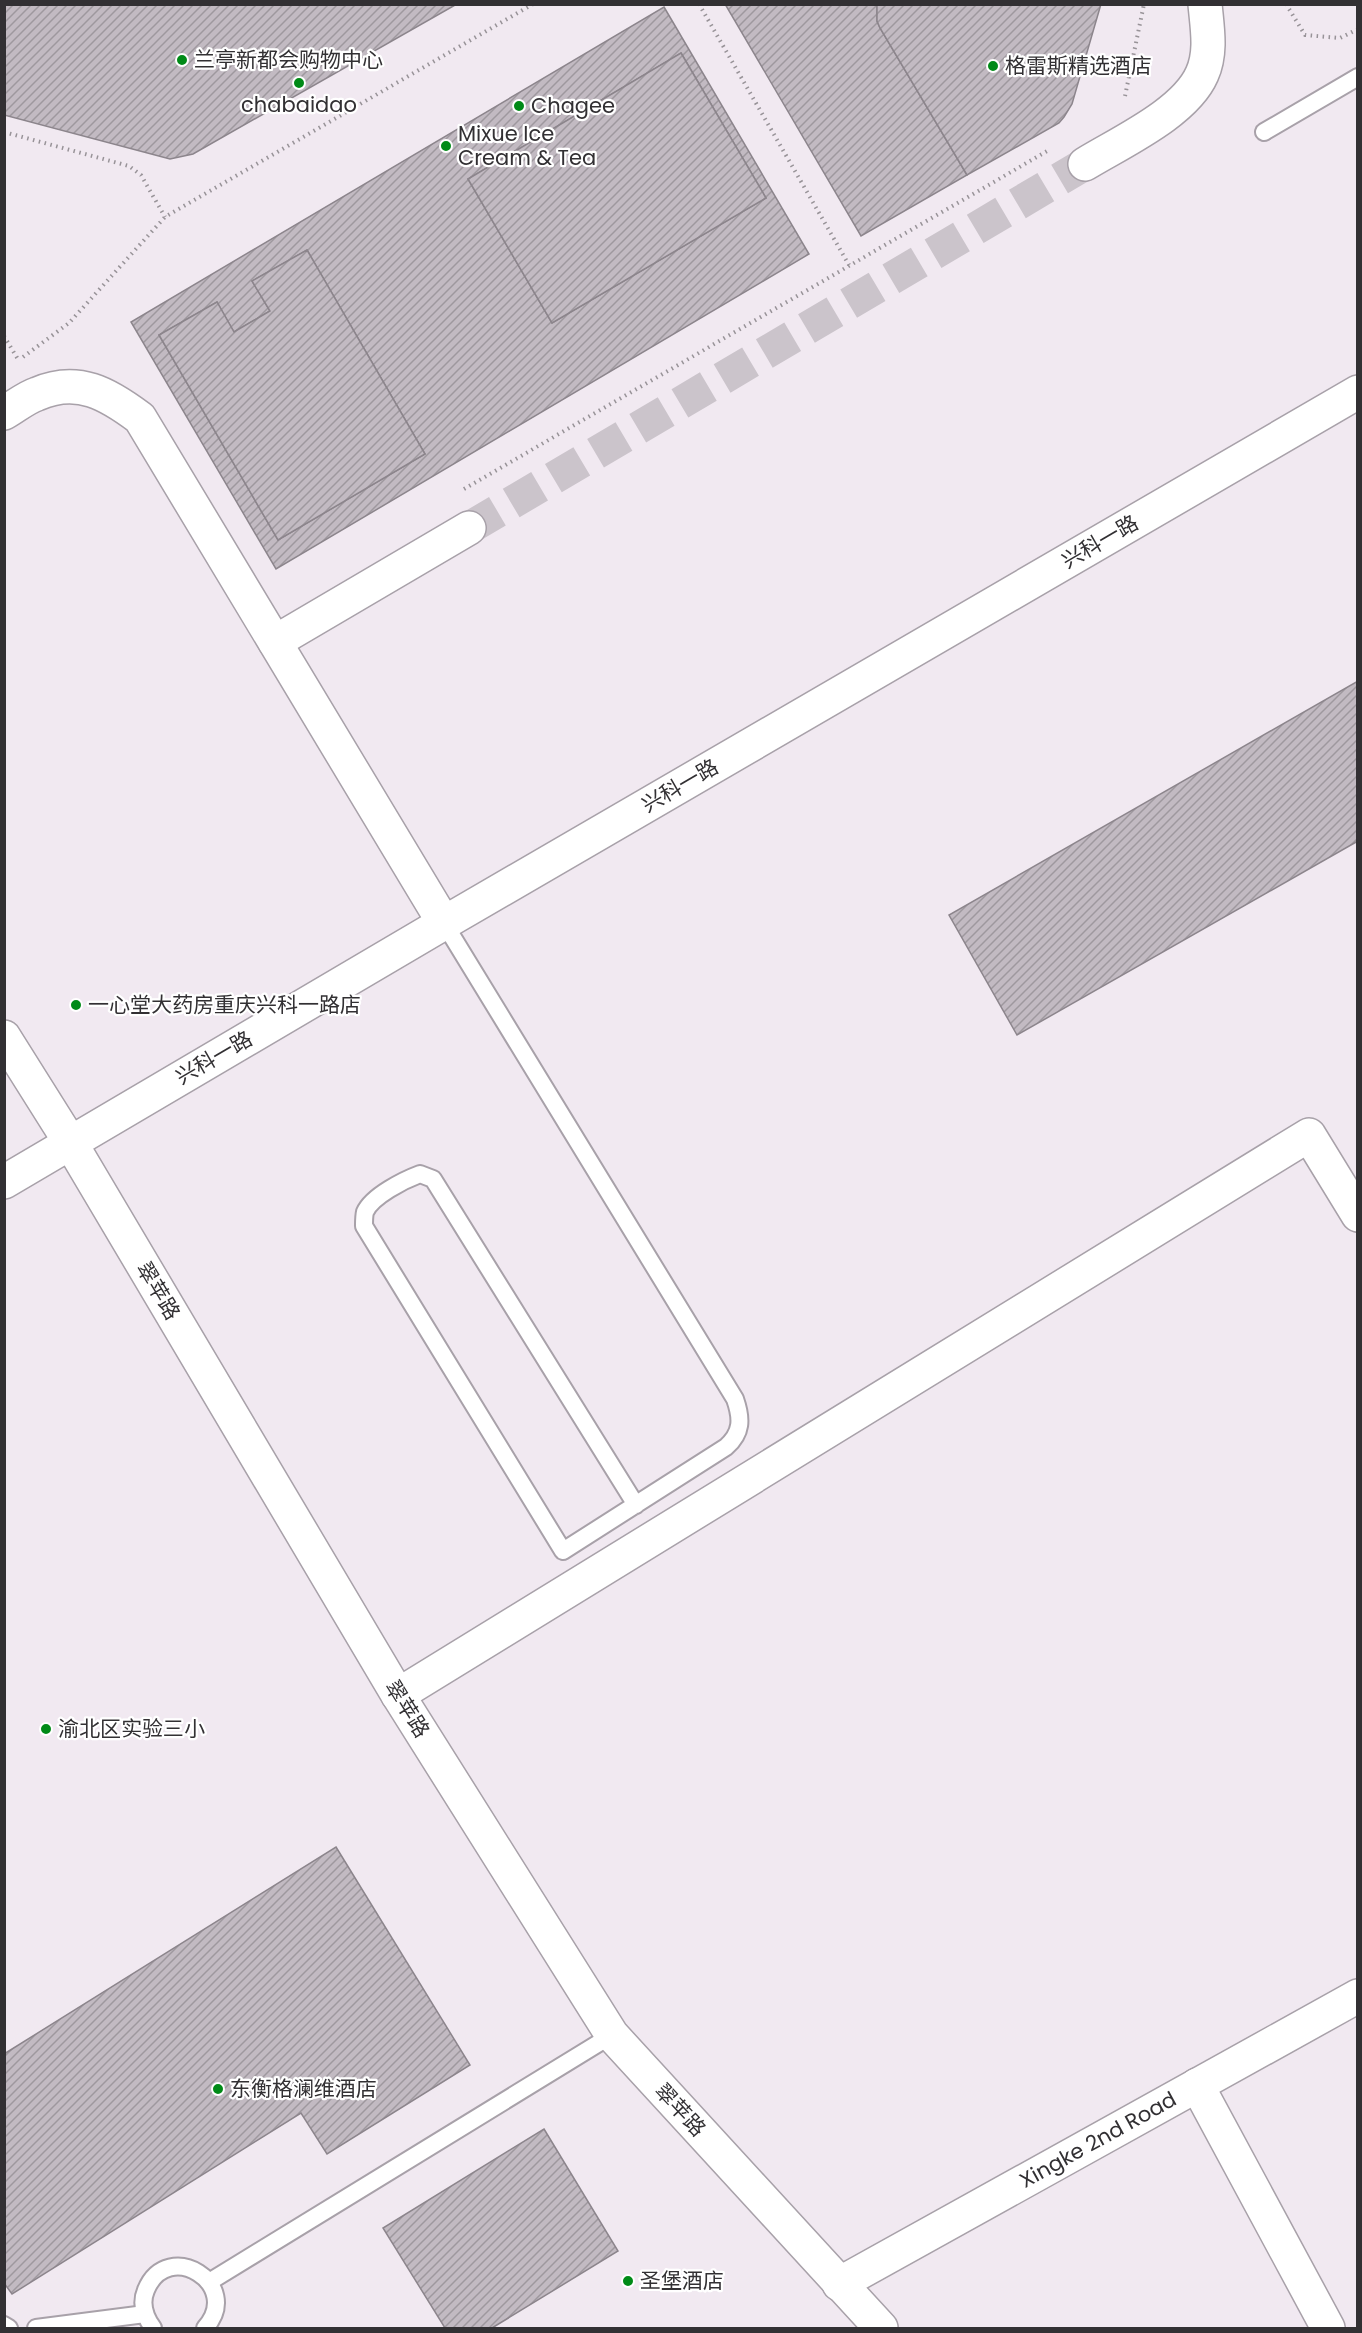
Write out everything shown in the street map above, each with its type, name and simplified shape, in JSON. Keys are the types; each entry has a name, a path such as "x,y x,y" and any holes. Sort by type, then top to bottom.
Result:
{"street":[{"path":"1085,164 1176,108 1192,93 1203,73 1208,42 1205,4"},
{"path":"4,413 36,394 61,387 87,388 111,397 140,418 444,923"},
{"name":"兴科一路","path":"4,1182 444,923 1358,393"},
{"path":"275,642 469,528"},
{"name":"翠苹路","path":"4,1037 70,1142 398,1695 612,2035 881,2328"},
{"path":"398,1695 1309,1135 1358,1215"},
{"name":"Xingke 2nd Road","path":"839,2284 1358,1996"},
{"path":"1197,2085 1328,2328"}],"lane":[{"path":"1264,132 1358,77"},
{"path":"444,923 735,1399 741,1416 740,1429 734,1440 726,1447 636,1505 563,1551 364,1226 365,1213 371,1202 407,1179 420,1174 433,1179 636,1505"},
{"path":"209,2282 612,2035"},
{"path":"36,2328 149,2321 143,2296 148,2285 155,2275 178,2266 189,2268 209,2282 214,2292 216,2305 213,2316 204,2328"},
{"path":"4,2325 9,2328"}],"path":[{"path":"11,365 69,323 165,217 533,4"},
{"path":"699,4 849,265"},
{"path":"1123,102 1128,89 1144,4"},
{"path":"1286,4 1305,35 1340,38 1358,29"},
{"path":"4,132 129,166 141,176 165,217"},
{"path":"460,491 1049,150"}],"building":[{"name":"兰亭新都会购物中心","path":"4,4 457,4 193,154 170,159 4,115"},
{"path":"725,4 877,4 877,21 880,28 967,175 861,236"},
{"name":"格雷斯精选酒店","path":"877,4 1101,4 1072,104 1064,117 1059,123 967,175 880,28 877,21"},
{"path":"664,7 809,254 276,569 131,322","holes":["681,53 766,198 552,323 468,179","307,250 425,454 278,540 159,335 217,302 234,332 270,311 252,281"]},
{"path":"681,53 766,198 552,323 468,179"},
{"path":"307,250 425,454 278,540 159,335 217,302 234,332 270,311 252,281"},
{"path":"1358,681 1358,841 1017,1035 949,915"},
{"name":"东衡格澜维酒店","path":"336,1847 470,2065 327,2154 301,2113 12,2294 4,2283 4,2054"},
{"path":"544,2129 618,2251 492,2328 445,2328 383,2228"}],"tunnel":[{"path":"469,528 1085,164"}],"place":[{"name":"兰亭新都会购物中心","path":"182,60"},
{"name":"格雷斯精选酒店","path":"993,66"},
{"name":"chabaidao","path":"299,83"},
{"name":"Chagee","path":"519,106"},
{"name":"Mixue Ice Cream & Tea","path":"446,146"},
{"name":"一心堂大药房重庆兴科一路店","path":"76,1005"},
{"name":"渝北区实验三小","path":"46,1729"},
{"name":"东衡格澜维酒店","path":"218,2089"},
{"name":"圣堡酒店","path":"628,2281"}]}
